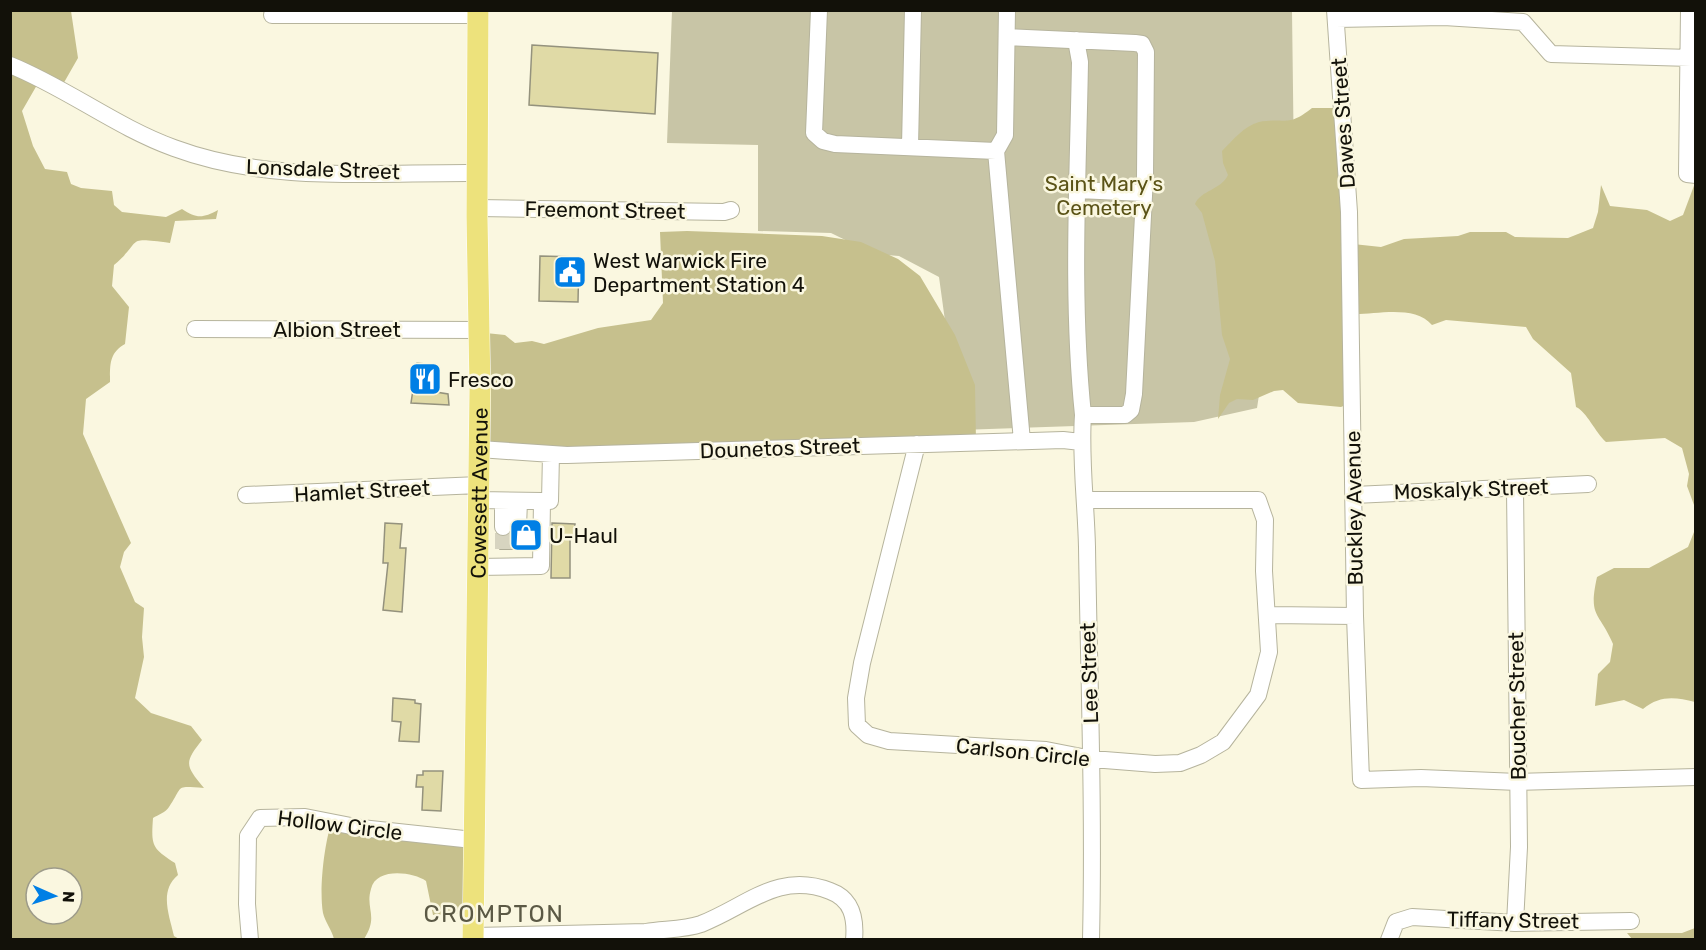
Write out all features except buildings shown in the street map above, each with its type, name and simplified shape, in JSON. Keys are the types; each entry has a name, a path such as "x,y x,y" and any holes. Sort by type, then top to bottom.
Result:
{"main road":[{"name":"Cowesett Avenue","path":"473,938 480,330 478,13"}],"street":[{"path":"819,10 814,133 823,141 835,144 996,151"},
{"path":"910,146 913,10"},
{"path":"1007,10 1005,135 996,151 1022,441"},
{"path":"1689,10 1691,175"},
{"path":"272,15 478,13"},
{"path":"1335,15 1444,17 1523,22 1551,54 1690,58"},
{"name":"Dawes Street","path":"1335,15 1350,235"},
{"path":"1007,37 1135,43 1142,44 1146,52 1144,193 1131,410 1125,415 1083,415"},
{"name":"Lee Street","path":"1076,40 1080,62 1077,361 1083,415 1081,442 1086,500 1092,759 1091,939"},
{"name":"Lonsdale Street","path":"10,65 39,76 146,136 175,149 238,167 304,173 478,173"},
{"path":"1078,190 1144,193"},
{"name":"Freemont Street","path":"478,208 724,212 731,210"},
{"name":"Buckley Avenue","path":"1350,235 1355,616 1361,780 1421,778 1518,782"},
{"name":"Albion Street","path":"195,328 480,330"},
{"name":"Dounetos Street","path":"479,449 551,454 1022,441 1081,442"},
{"name":"Carlson Circle","path":"917,444 862,663 856,706 857,725 868,735 888,741 1046,750 1092,759 1155,764 1180,763 1201,756 1223,742 1258,695 1269,652 1264,572 1265,520 1258,500 1086,500"},
{"path":"477,567 541,566 542,501 550,501 551,454"},
{"name":"Moskalyk Street","path":"1354,495 1588,484"},
{"name":"Boucher Street","path":"1515,489 1520,847 1515,923"},
{"name":"Hamlet Street","path":"246,495 478,493 511,501 542,501"},
{"path":"511,501 511,527"},
{"path":"510,566 511,549"},
{"path":"1268,615 1355,616"},
{"path":"1518,782 1695,777"},
{"name":"Hollow Circle","path":"250,939 247,904 248,836 260,818 306,817 361,828 473,840"},
{"path":"473,938 645,935 698,925 774,888 794,884 818,886 839,894 852,907 854,939"},
{"name":"Tiffany Street","path":"1389,939 1396,922 1412,917 1515,923 1631,921"}],"green space":[{"name":"Saint Mary's Cemetery","path":"672,11 1292,11 1294,169 1257,408 1194,422 960,430 939,277 899,256 874,254 831,233 758,231 758,145 667,143"}],"shaded area":[{"path":"10,11 71,11 78,58 62,86 41,78 22,111 33,146 45,169 67,172 71,184 81,188 112,191 114,205 122,212 166,217 182,209 200,216 218,210 216,219 175,221 170,243 146,240 136,242 114,265 112,286 129,307 125,344 113,355 110,382 86,399 83,434 131,543 124,552 120,567 135,602 144,608 142,637 144,657 135,698 151,713 191,726 202,740 192,754 189,764 193,774 204,788 184,787 168,809 153,818 153,841 157,850 175,863 178,875 169,888 167,903 174,936 179,939 11,939"},
{"path":"1312,108 1342,108 1353,244 1381,247 1404,239 1458,236 1470,232 1506,232 1515,237 1568,238 1593,228 1598,212 1601,185 1610,206 1647,210 1670,221 1683,215 1695,183 1695,702 1668,698 1655,701 1643,709 1624,700 1595,706 1598,674 1610,662 1613,644 1594,608 1597,577 1614,568 1649,568 1688,547 1694,532 1694,505 1687,486 1689,474 1682,448 1665,438 1606,442 1584,413 1576,407 1571,373 1533,339 1526,327 1446,320 1432,325 1425,319 1406,313 1355,314 1355,401 1341,407 1298,403 1283,390 1274,391 1253,400 1237,399 1229,403 1218,419 1220,395 1230,359 1222,335 1215,261 1202,213 1195,204 1198,199 1225,180 1228,175 1223,163 1222,151 1244,130 1259,122 1291,120"},
{"path":"660,232 822,236 861,242 898,259 920,276 955,335 975,385 976,442 477,448 476,332 505,335 515,343 532,341 544,344 598,328 651,320 663,303"},
{"path":"331,824 471,839 472,913 433,915 426,881 413,875 387,874 374,882 371,889 369,902 371,924 364,939 334,939 323,913 322,892 324,856"},
{"path":"1695,928 1695,939 1632,939 1627,933 1682,933"}],"tunnel":[{"path":"503,527 503,549"},
{"path":"518,527 518,549"}],"place":[{"name":"West Warwick Fire Department Station 4","path":"570,272"},
{"name":"Fresco","path":"425,379"},
{"name":"U-Haul","path":"526,535"}],"district":[{"name":"CROMPTON","path":"494,914"}]}
